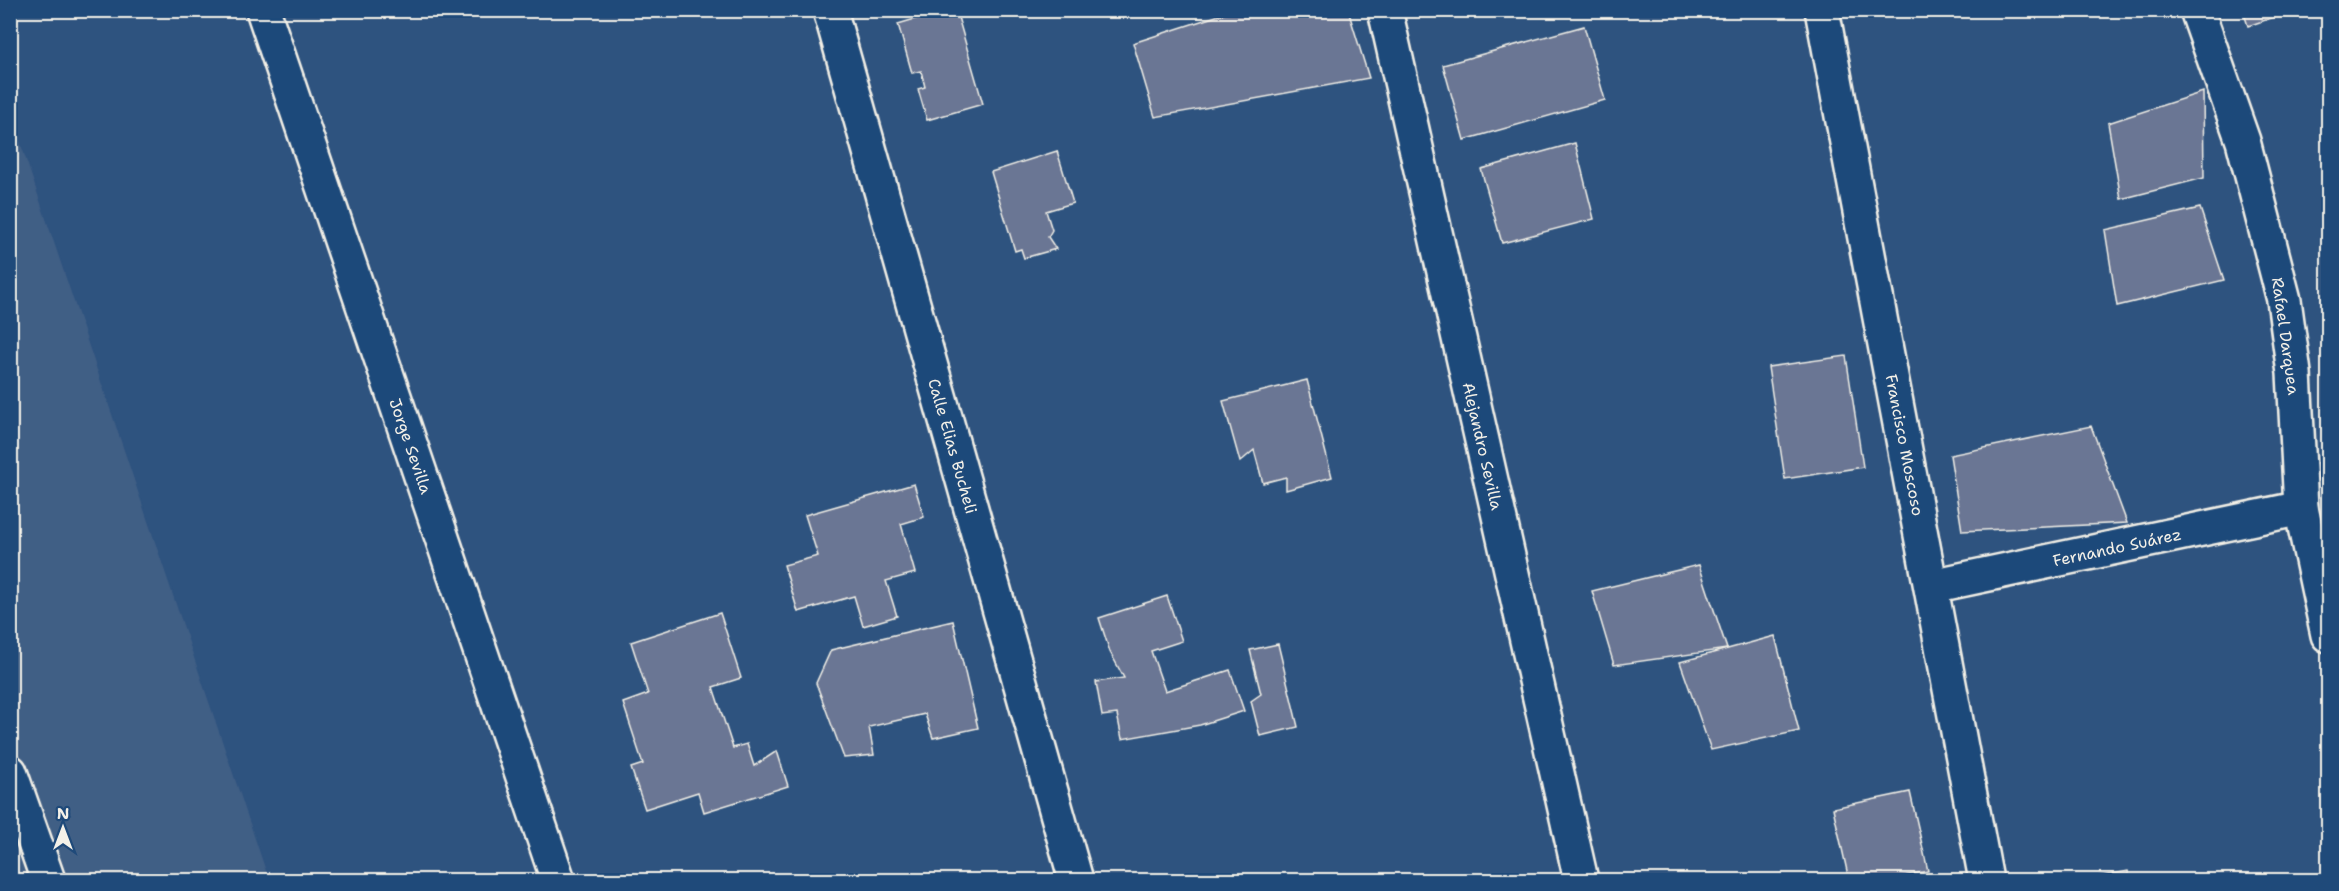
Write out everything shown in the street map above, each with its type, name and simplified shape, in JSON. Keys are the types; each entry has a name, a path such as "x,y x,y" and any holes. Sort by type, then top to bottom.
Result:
{"street":[{"name":"Jorge Sevilla","path":"263,10 558,880"},
{"name":"Calle Elias Bucheli","path":"830,10 1076,880"},
{"name":"Alejandro Sevilla","path":"1385,10 1581,880"},
{"name":"Francisco Moscoso","path":"1822,10 1986,880"},
{"name":"Rafael Darquea","path":"2197,10 2243,141 2284,300 2294,373 2301,508 2328,635"},
{"name":"Fernando Suárez","path":"1932,586 2301,508"},
{"path":"10,772 48,880"}],"shaded area":[{"path":"11,115 269,880 11,880"}],"building":[{"path":"945,10 956,10 983,104 927,120 918,89 925,87 921,71 912,73 898,24"},
{"path":"1235,10 1348,10 1369,78 1155,117 1133,43"},
{"path":"2243,10 2295,10 2248,26"},
{"path":"1584,26 1605,100 1464,140 1443,65"},
{"path":"2203,92 2204,178 2121,199 2108,123"},
{"path":"1575,143 1594,219 1502,243 1481,169"},
{"path":"1057,151 1073,203 1046,211 1052,230 1048,237 1056,249 1024,258 1021,249 1015,251 991,172"},
{"path":"2200,208 2224,280 2117,306 2105,230"},
{"path":"1846,356 1863,467 1785,479 1768,367"},
{"path":"1307,380 1332,477 1286,490 1286,477 1263,483 1254,450 1240,462 1223,401"},
{"path":"2091,426 2127,523 1962,531 1950,455"},
{"path":"914,484 924,517 901,524 915,573 886,581 897,616 863,626 854,596 798,612 784,565 818,556 805,515"},
{"path":"1699,565 1727,649 1614,665 1592,591"},
{"path":"1167,596 1182,641 1151,651 1165,691 1230,670 1244,711 1200,725 1122,739 1117,714 1102,716 1096,682 1124,678 1110,652 1099,618"},
{"path":"720,613 741,678 713,687 733,748 747,744 754,766 777,751 788,786 704,812 698,792 645,809 631,768 643,764 623,703 648,694 631,642"},
{"path":"953,621 978,728 933,738 925,714 869,727 874,755 844,758 816,683 831,650"},
{"path":"1775,636 1799,731 1711,750 1680,662"},
{"path":"1278,644 1298,727 1260,736 1251,701 1261,694 1250,650"},
{"path":"1910,792 1928,871 1885,880 1849,880 1833,808"},
{"path":"2128,871 2130,880 2081,880"}]}
